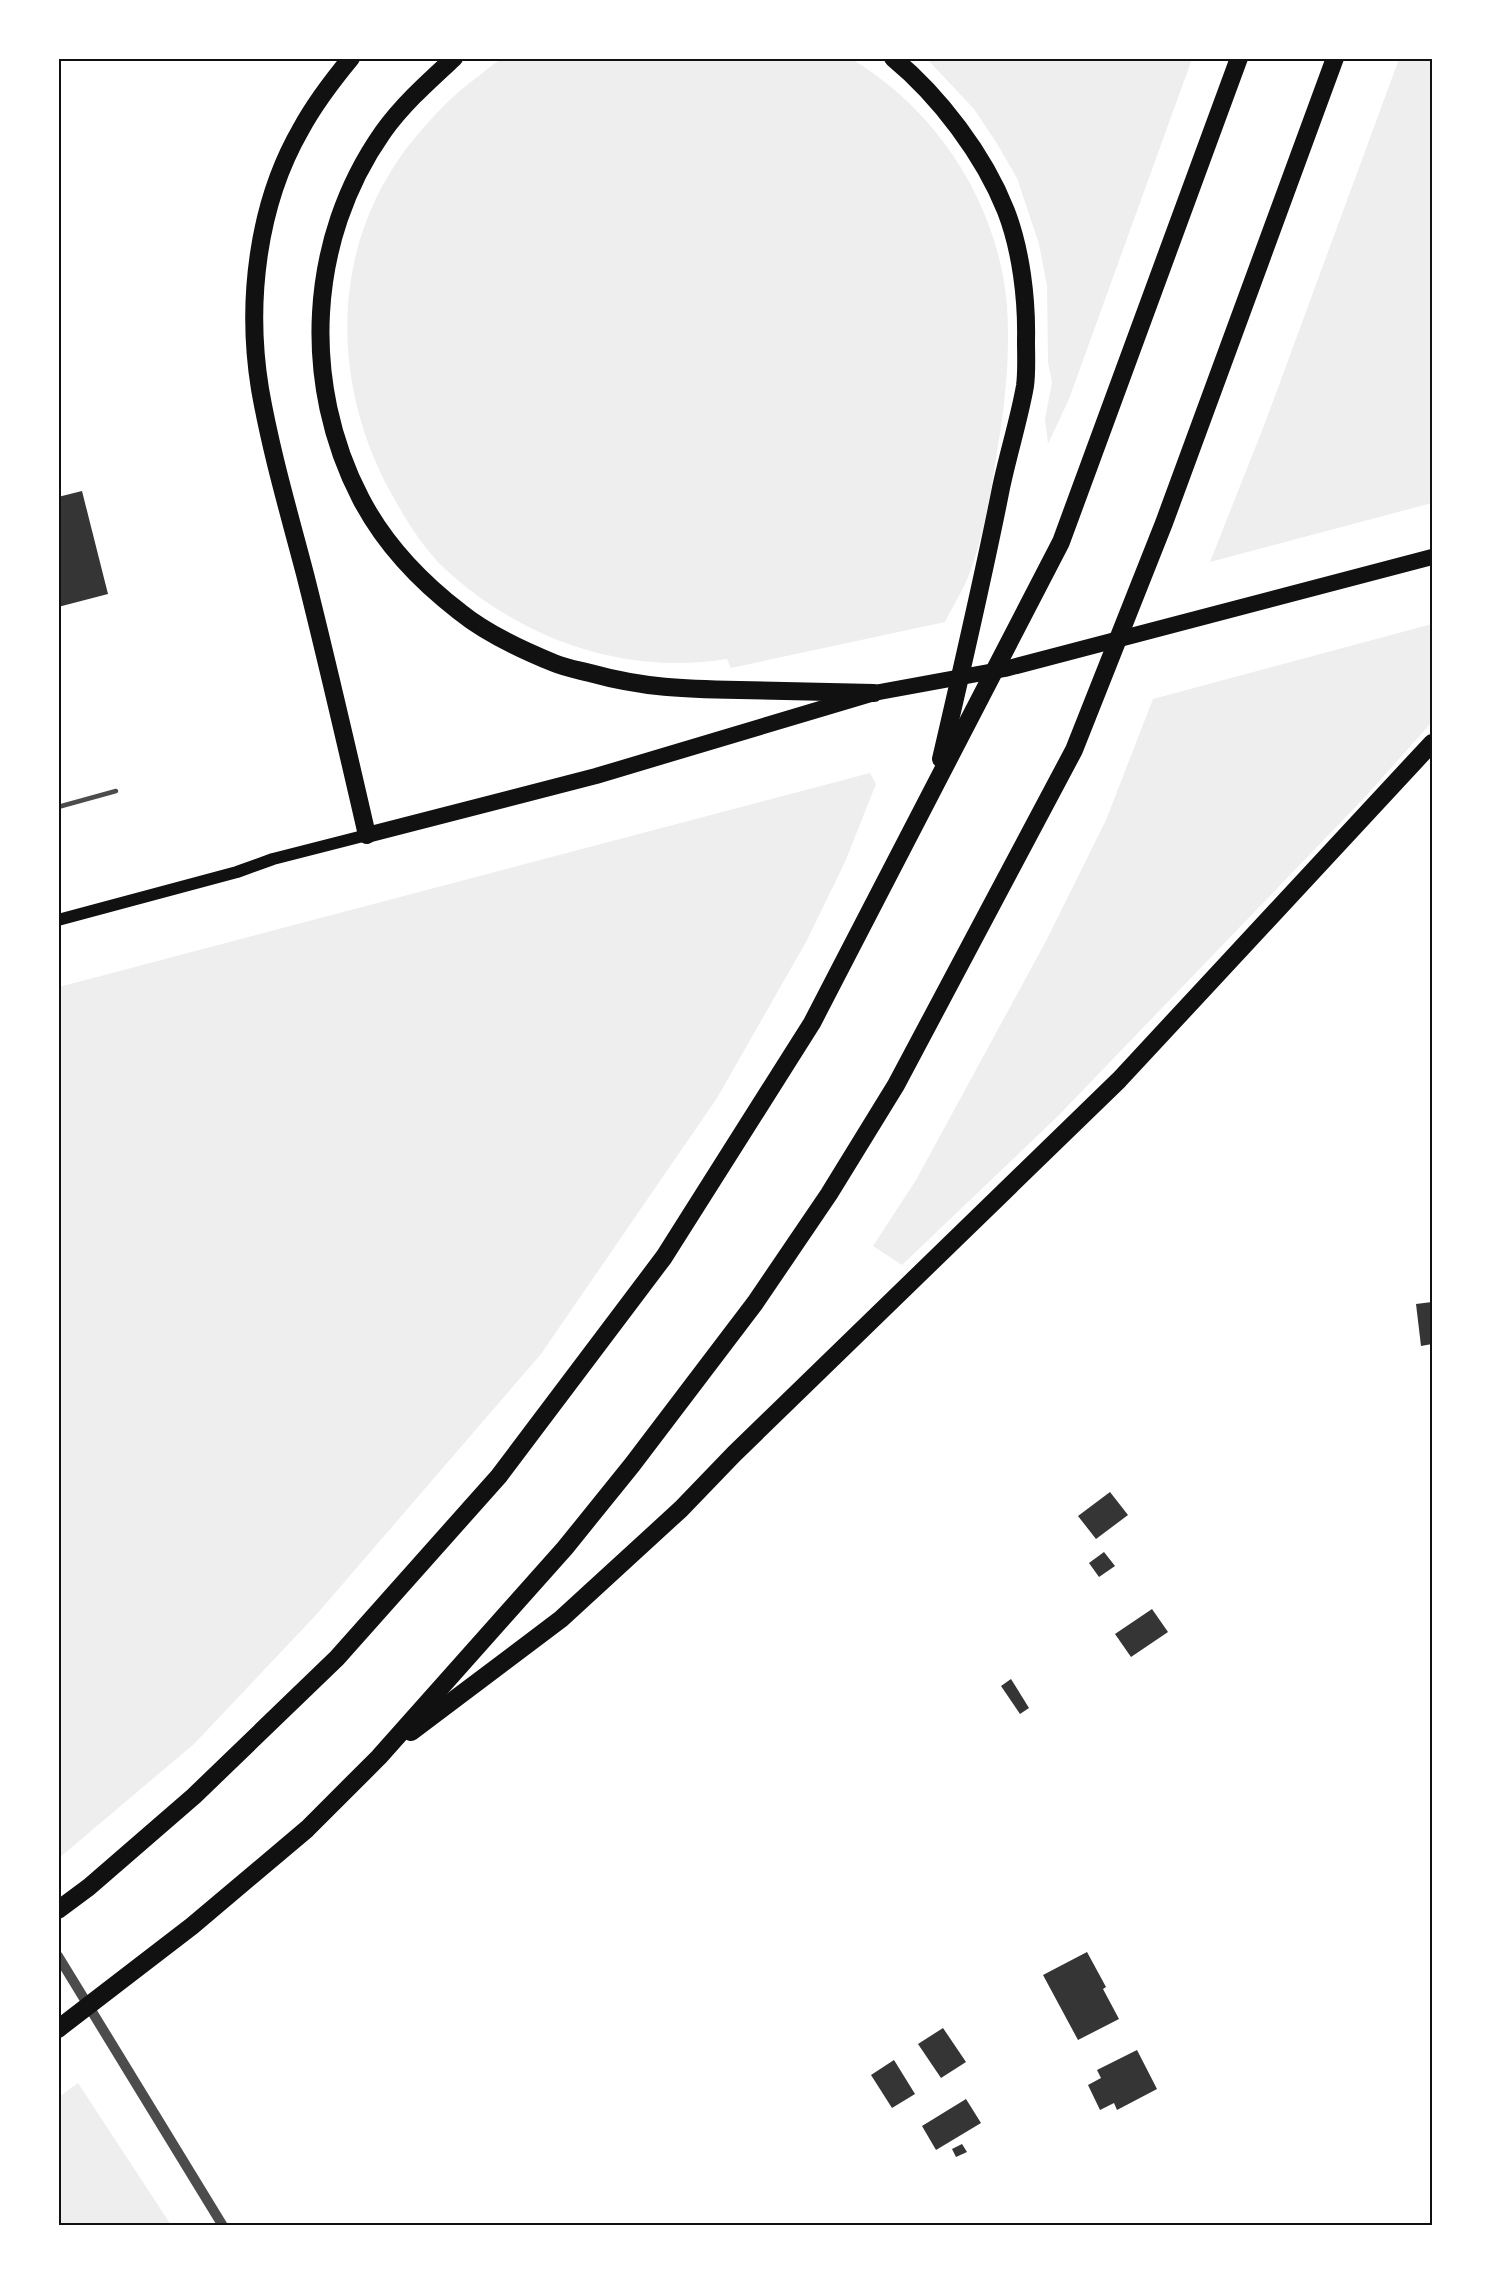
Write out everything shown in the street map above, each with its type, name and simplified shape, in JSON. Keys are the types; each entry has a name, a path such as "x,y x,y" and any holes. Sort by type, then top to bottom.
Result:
{"highway":[{"path":"351,58 324,90 300,130 280,172 267,215 258,262 255,345 260,388 270,437 325,651 367,835 596,776 874,693 1005,669 1432,557"},
{"path":"454,58 414,95 384,132 360,171 341,213 328,256 321,301 320,347 324,393 331,422 344,463 362,501 384,536 411,568 460,613 498,637 557,664 628,684 672,689 874,693"},
{"path":"893,58 918,79 948,112 982,166 1006,211 1021,269 1026,312 1025,384 1001,486 985,571 935,786"},
{"path":"58,1910 194,1796 337,1658 499,1476 664,1257 817,1013 1060,542 1239,58"},
{"path":"58,2029 192,1926 308,1829 379,1757 565,1548 632,1465 755,1303 829,1194 896,1085 1074,750 1164,523 1335,58"},
{"path":"379,1757 561,1620 681,1509 734,1454 1119,1080 1432,743"}],"main road":[{"path":"58,920 367,835"}],"street":[{"path":"58,1956 223,2226"}],"lane":[{"path":"58,807 116,791"}],"shaded area":[{"path":"506,58 850,58 882,79 936,132 958,163 977,196 991,231 1001,268 1007,305 1008,358 993,477 976,554 966,583 945,622 731,668 727,659 689,663 651,662 576,647 541,633 507,615 475,594 437,561 409,523 391,493 371,450 357,406 349,361 348,316 353,271 364,227 383,185 409,145 451,99 490,67"},
{"path":"927,59 1192,59 1069,399 1048,444 1045,419 1052,382 1048,362 1047,286 1039,244 1017,178 996,142 974,109"},
{"path":"1399,59 1432,59 1432,503 1210,562 1265,423"},
{"path":"1432,624 1432,722 1365,797 1058,1116 902,1265 873,1246 916,1180 1046,941 1106,820 1153,699"},
{"path":"870,773 876,784 845,862 806,942 717,1098 541,1354 316,1615 194,1744 59,1858 59,987"},
{"path":"78,2083 171,2225 59,2225 59,2097"}],"building":[{"path":"82,491 108,594 58,607 58,497"},
{"path":"1432,1302 1432,1344 1421,1346 1416,1304"},
{"path":"1110,1492 1128,1515 1096,1539 1078,1516"},
{"path":"1104,1552 1115,1566 1099,1577 1089,1563"},
{"path":"1152,1609 1168,1632 1131,1657 1115,1634"},
{"path":"1011,1679 1029,1708 1020,1714 1001,1686"},
{"path":"1087,1952 1106,1987 1103,1989 1119,2019 1078,2040 1043,1975"},
{"path":"943,2028 966,2062 941,2078 918,2044"},
{"path":"1137,2050 1157,2089 1117,2110 1114,2103 1100,2110 1088,2085 1101,2078 1097,2070"},
{"path":"894,2060 915,2094 892,2108 871,2075"},
{"path":"966,2099 981,2123 936,2150 922,2126"},
{"path":"962,2144 967,2152 956,2157 952,2149"}]}
